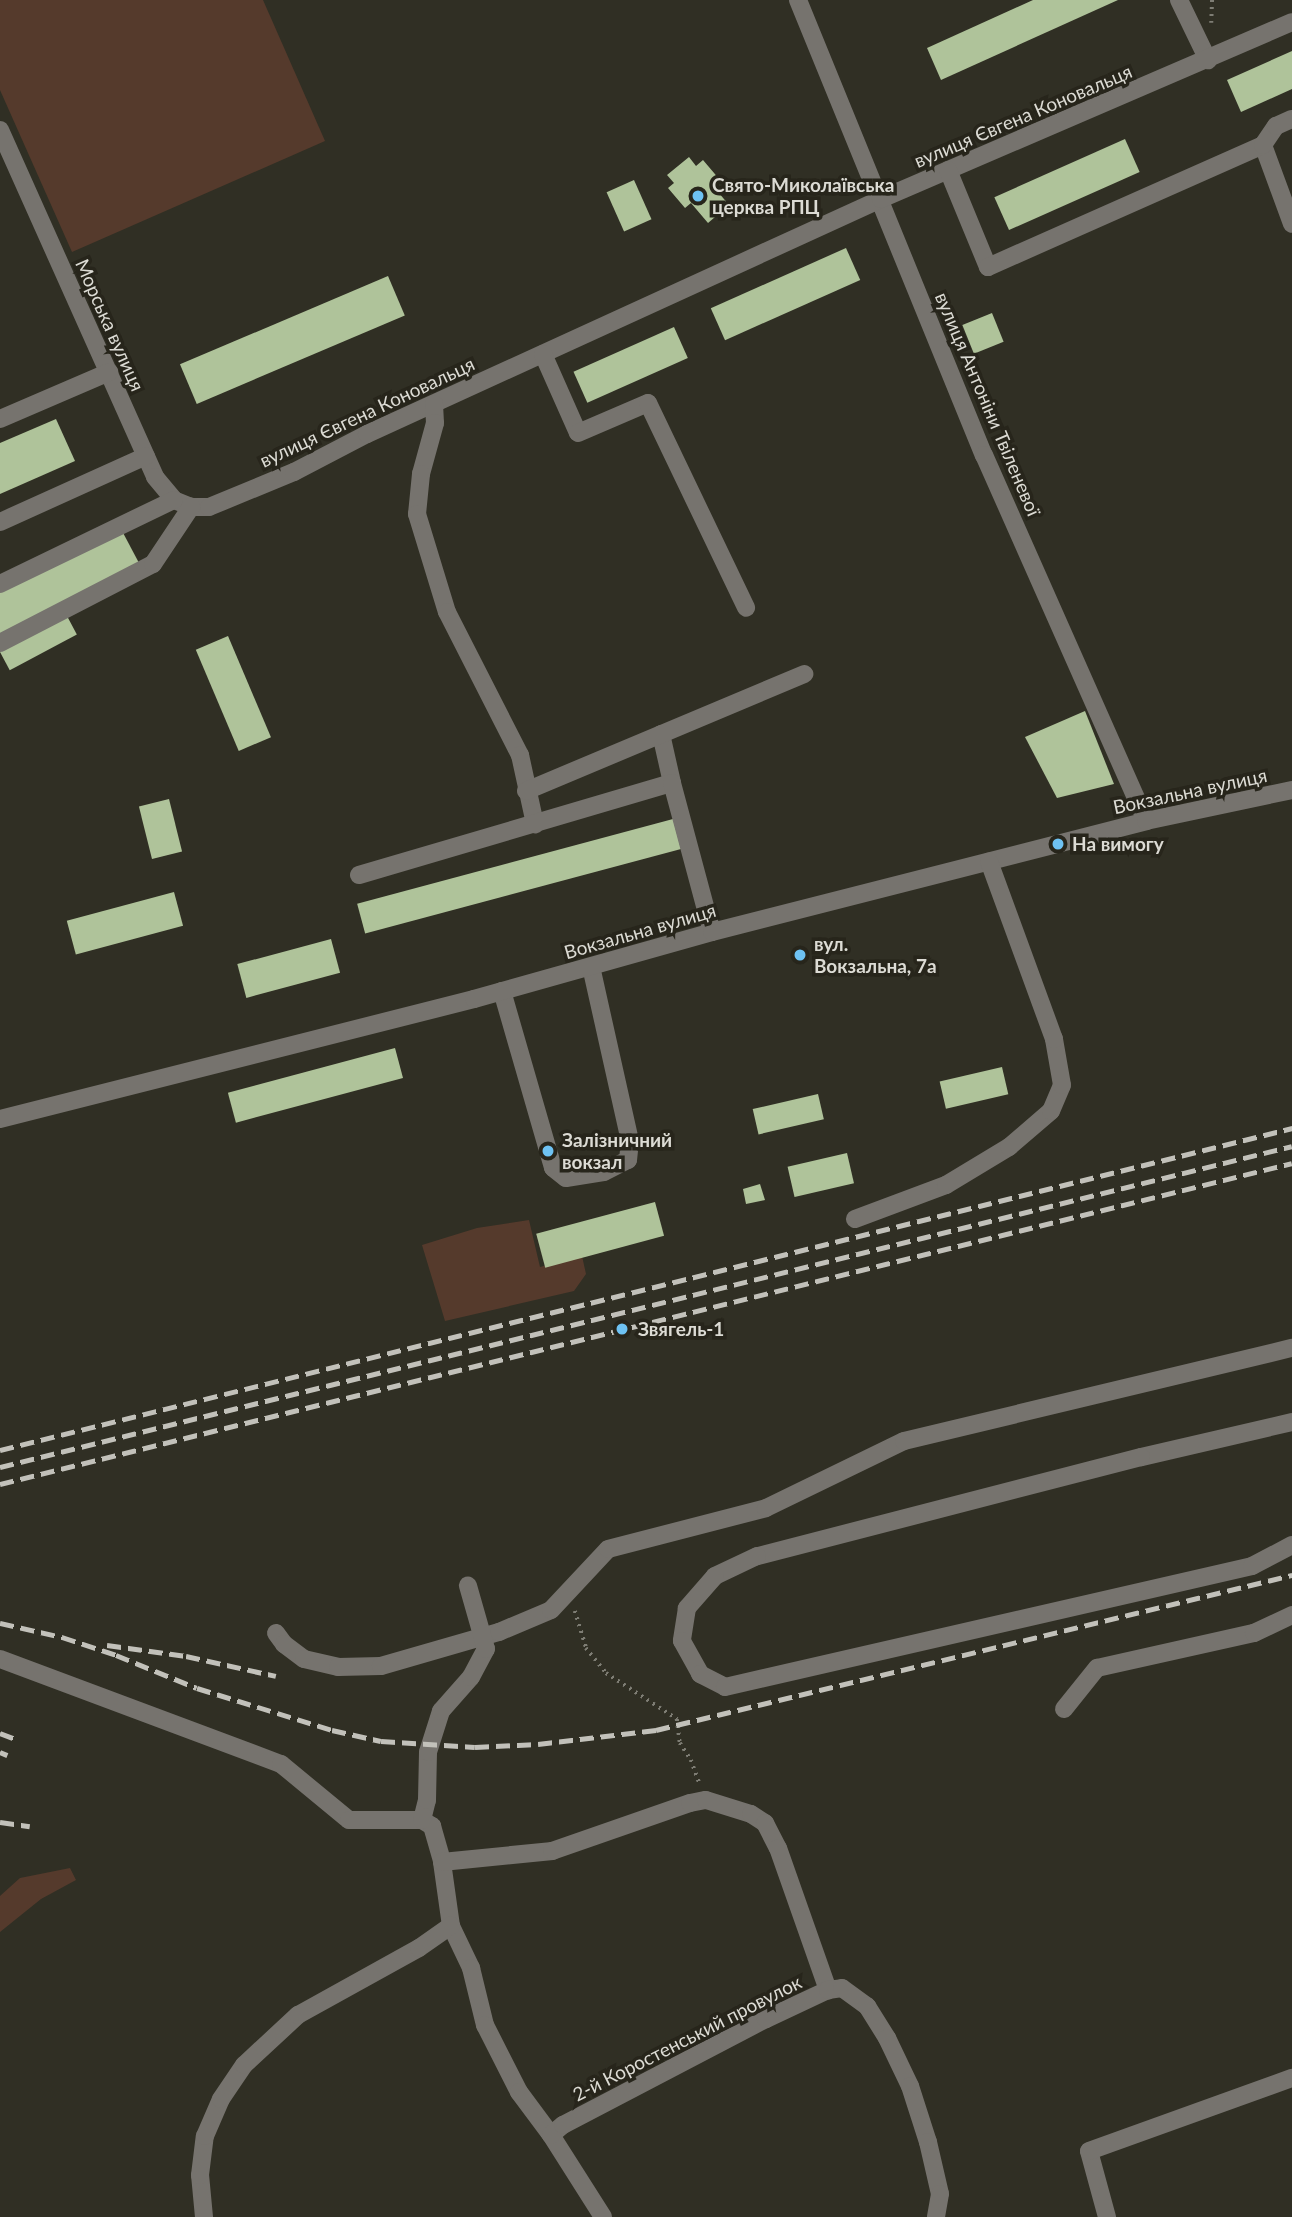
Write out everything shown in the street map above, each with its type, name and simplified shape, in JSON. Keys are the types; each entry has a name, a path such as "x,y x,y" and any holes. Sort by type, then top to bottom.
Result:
{"street":[{"name":"вулиця Антоніни Твіленевої","path":"798,0 984,455 1146,821"},
{"path":"1179,0 1208,60"},
{"name":"вулиця Євгена Коновальця","path":"200,507 294,472 434,404 881,198 1292,22"},
{"path":"948,170 988,267 1263,145 1276,127 1292,119"},
{"name":"Морська вулиця","path":"0,130 155,477 174,500"},
{"path":"1263,145 1292,225"},
{"path":"543,354 578,433 648,403 746,608"},
{"path":"0,419 109,372"},
{"path":"434,404 435,423 421,474 417,514 447,612 520,755 535,824"},
{"path":"0,522 146,456"},
{"path":"0,584 174,500 200,507 153,564 0,643"},
{"path":"526,790 804,674"},
{"path":"661,734 712,932"},
{"path":"359,875 672,783"},
{"name":"Вокзальна вулиця","path":"0,1119 502,991 712,932 1146,821 1292,790"},
{"path":"855,1219 946,1185 1009,1147 1051,1111 1062,1085 1054,1039 989,861"},
{"path":"502,991 554,1168 566,1178 604,1172 628,1160 630,1142 590,967"},
{"path":"276,1633 284,1644 304,1660 338,1667 381,1666 482,1637 551,1610 608,1549 766,1508 904,1441 1292,1348"},
{"path":"1292,1422 1141,1457 757,1556 715,1576 687,1608 682,1641 699,1674 725,1687 1252,1566 1292,1545"},
{"path":"422,1820 427,1800 428,1752 442,1711 471,1677 486,1649 468,1586"},
{"path":"1064,1709 1097,1668 1254,1633 1292,1615"},
{"path":"0,1659 282,1764 349,1820 422,1820 432,1826 442,1861 451,1926 471,1968 485,2025 519,2092 603,2217"},
{"path":"442,1861 552,1852 690,1802 706,1800 751,1814 765,1824 778,1848 828,1990"},
{"path":"204,2217 200,2175 205,2136 221,2099 244,2065 298,2015 419,1948 451,1926"},
{"name":"2-й Коростенський провулок","path":"551,2136 563,2125 828,1990 842,1988 867,2007 904,2074 931,2155 940,2194 936,2217"},
{"path":"1107,2217 1089,2151 1292,2078"}],"path":[{"path":"580,1578 575,1617 586,1648 606,1673 677,1719 680,1743 691,1760 706,1800"}],"shaded area":[{"path":"0,0 263,0 325,141 72,252 0,90"},
{"path":"529,1220 540,1267 582,1256 586,1274 574,1291 445,1321 422,1245 477,1228"},
{"path":"70,1868 76,1880 41,1899 0,1932 0,1896 20,1878"}],"building":[{"path":"1033,0 1118,0 941,80 927,48"},
{"path":"1292,51 1292,89 1241,112 1227,80"},
{"path":"1125,139 1140,172 1009,230 994,197"},
{"name":"Свято-Миколаївська церква РПЦ","path":"689,157 696,166 703,160 720,180 713,186 729,205 708,223 691,203 685,208 668,188 674,183 667,175"},
{"path":"634,180 651,219 624,231 607,192"},
{"path":"846,248 860,280 725,340 711,308"},
{"path":"388,276 405,316 197,404 180,364"},
{"path":"992,313 1004,342 974,354 962,325"},
{"path":"674,327 688,358 587,403 574,372"},
{"path":"56,419 75,461 0,494 0,443"},
{"path":"121,529 139,563 0,635 0,591"},
{"path":"67,616 77,635 10,670 0,652"},
{"path":"228,636 271,737 239,751 196,650"},
{"path":"1085,711 1114,784 1057,798 1025,737"},
{"path":"169,799 182,851 152,859 139,806"},
{"path":"673,819 681,849 365,934 357,904"},
{"path":"174,892 183,926 76,955 67,921"},
{"path":"331,939 340,973 246,998 237,964"},
{"path":"395,1048 403,1078 236,1123 228,1093"},
{"path":"1002,1067 1008,1094 946,1109 940,1081"},
{"path":"818,1094 824,1119 759,1134 753,1109"},
{"path":"847,1153 854,1183 795,1197 788,1167"},
{"path":"760,1184 765,1200 746,1204 743,1189"},
{"path":"655,1202 664,1236 545,1268 536,1234"}],"railway":[{"path":"0,1450 1292,1128"},
{"path":"0,1467 1292,1146"},
{"path":"0,1484 1292,1163"},
{"path":"0,1623 62,1637 116,1655 197,1688 332,1730 381,1741 475,1747 538,1744 656,1730 1292,1575"},
{"path":"107,1645 186,1656 276,1676"},
{"path":"0,1733 16,1739"},
{"path":"0,1752 7,1755"},
{"path":"0,1822 30,1826"}],"place":[{"name":"Свято-Миколаївська церква РПЦ","path":"698,196"},
{"name":"На вимогу","path":"1058,844"},
{"name":"вул. Вокзальна, 7а","path":"800,955"},
{"name":"Залізничний вокзал","path":"548,1151"},
{"name":"Звягель-1","path":"622,1329"}]}
